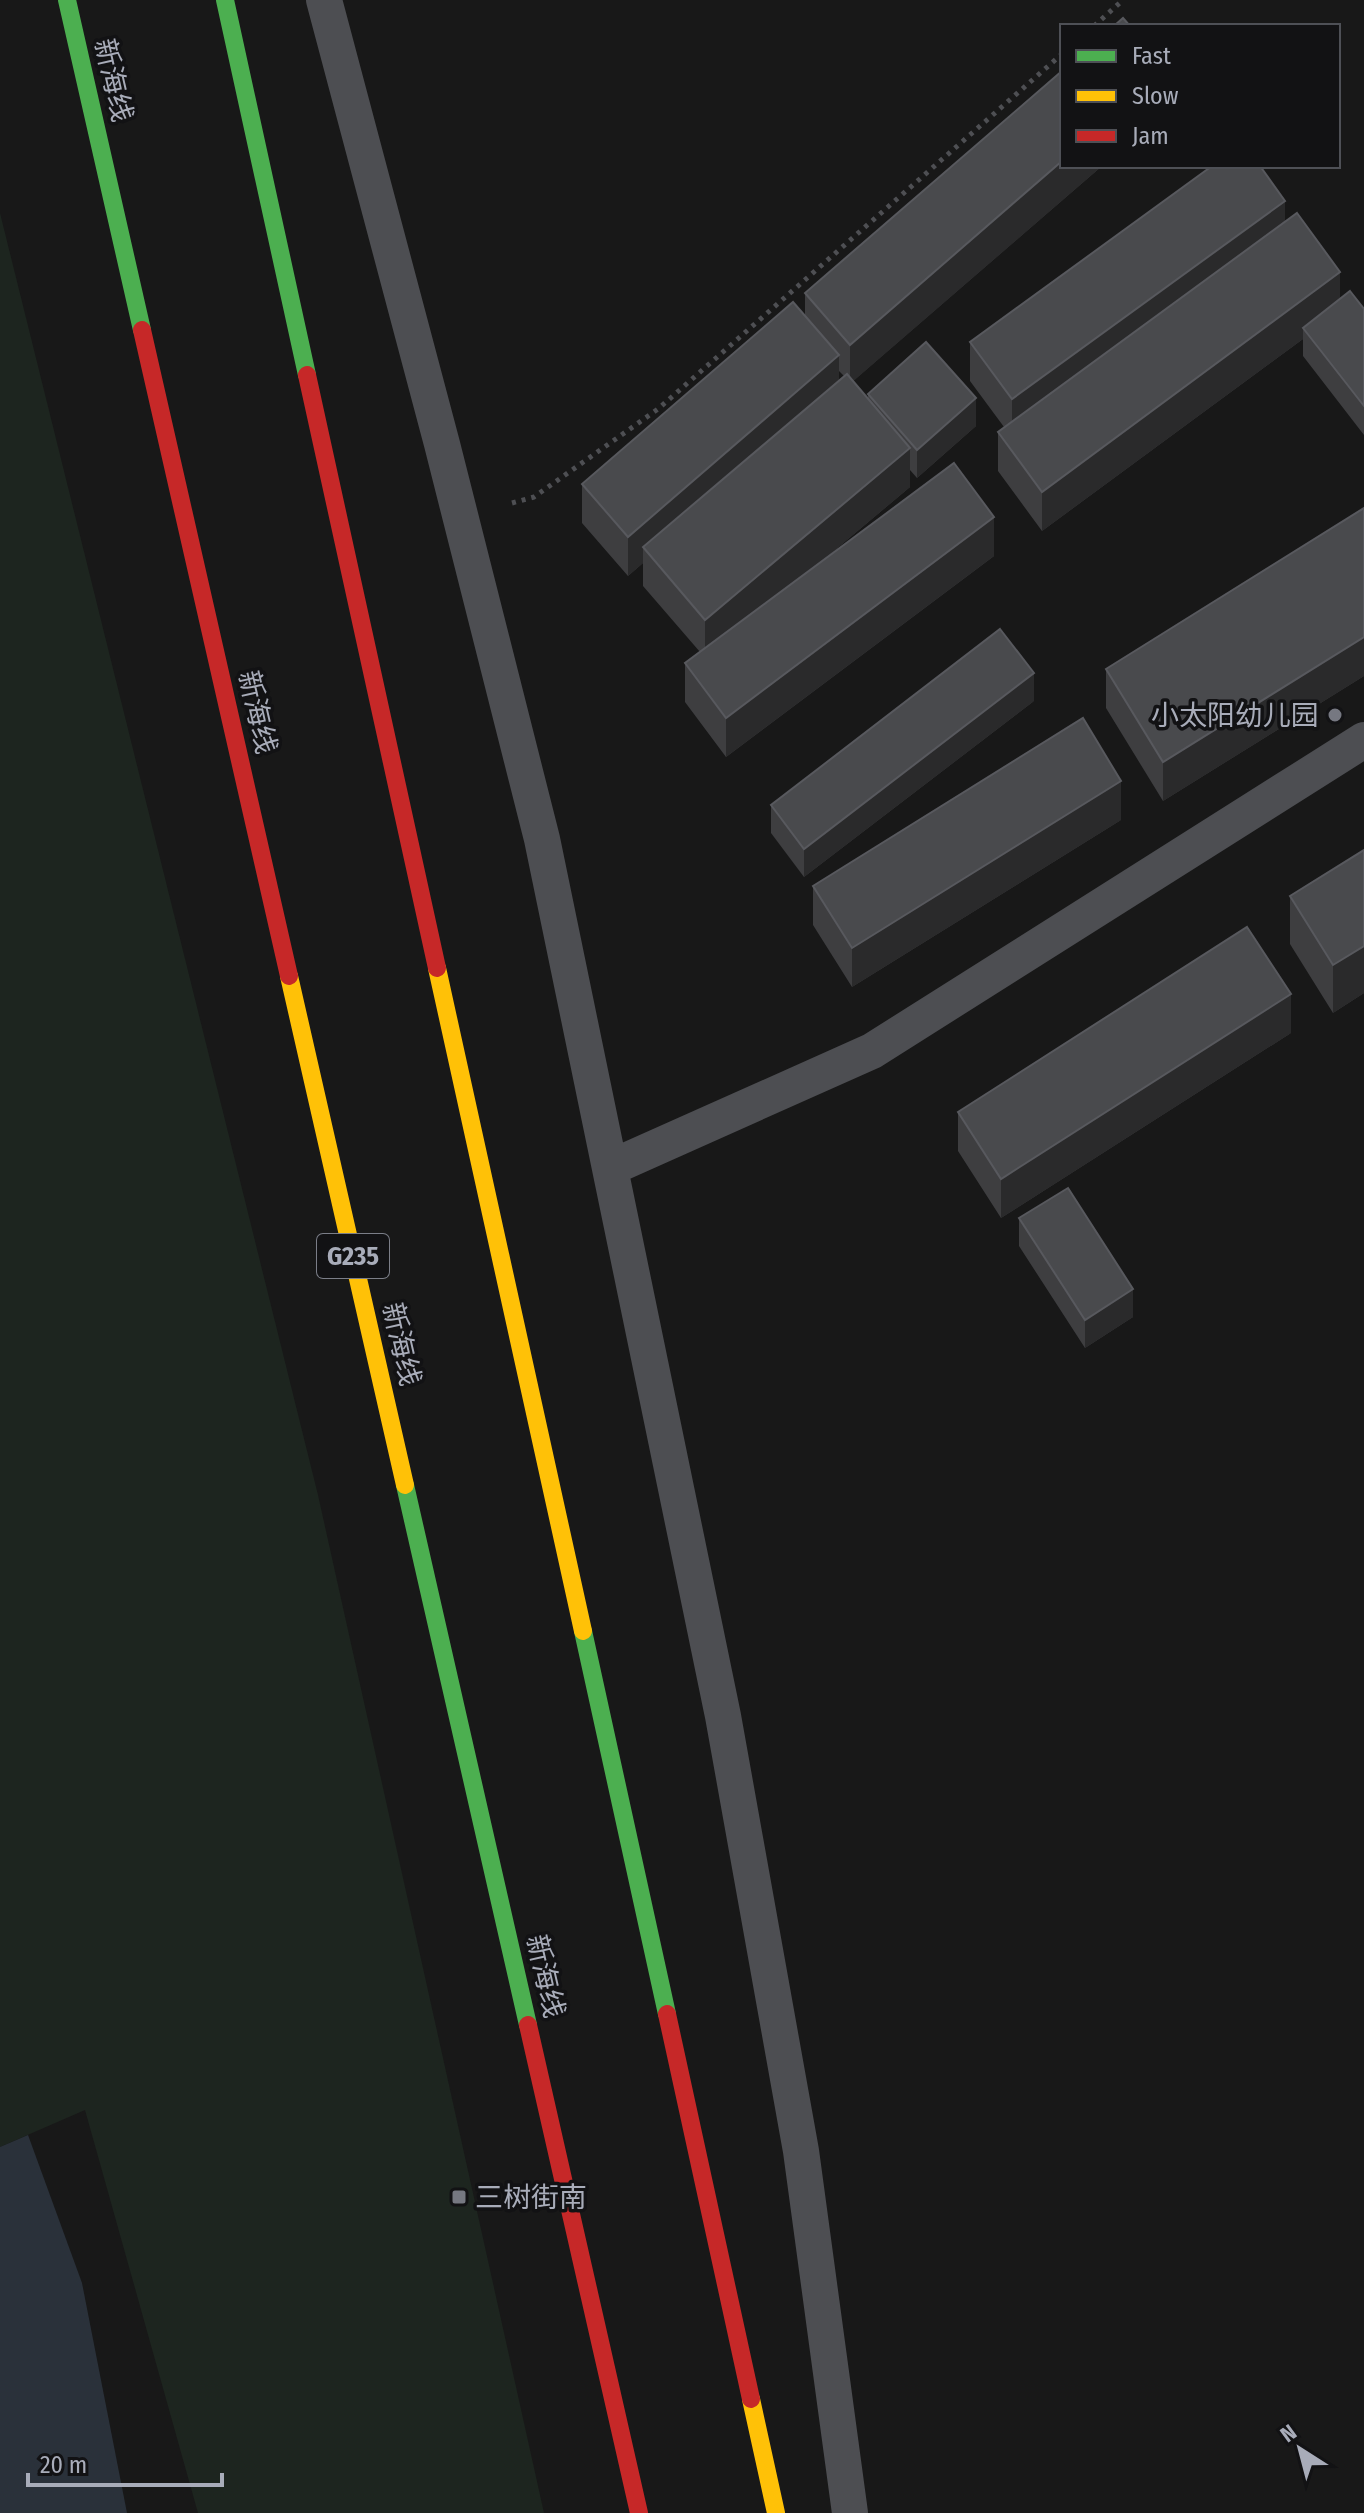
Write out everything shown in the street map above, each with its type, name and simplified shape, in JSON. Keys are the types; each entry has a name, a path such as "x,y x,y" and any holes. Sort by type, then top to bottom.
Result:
{"highway":[{"name":"新海线","path":"67,0 639,2513"},
{"path":"225,0 776,2513"}],"lane":[{"path":"324,0 461,517 542,839 723,1716 801,2151 850,2513"},
{"path":"610,1168 872,1051 1364,740"}],"path":[{"path":"1096,24 1123,0"},
{"path":"461,517 534,497 658,409 1060,56"}],"shaded area":[{"path":"0,213 318,1495 544,2513 198,2513 85,2110 0,2147"},
{"path":"28,2135 82,2283 127,2513 0,2513 0,2147"}],"building":[{"path":"1060,73 1060,163 850,345 805,293"},
{"path":"1209,168 1261,168 1285,201 1012,399 970,342"},
{"path":"1297,213 1340,272 1042,492 998,432"},
{"path":"1350,291 1364,309 1364,406 1303,328"},
{"path":"793,302 839,355 628,537 582,484"},
{"path":"926,342 976,398 917,450 868,394"},
{"path":"847,374 910,448 705,620 643,547"},
{"path":"954,463 994,517 726,718 685,663"},
{"path":"1364,508 1364,637 1163,762 1106,669"},
{"path":"1000,629 1034,673 804,849 771,805"},
{"path":"1083,718 1121,781 852,948 813,886"},
{"path":"1364,850 1364,946 1333,965 1290,896"},
{"path":"1247,927 1291,994 1001,1179 958,1112"},
{"path":"1068,1188 1133,1289 1085,1320 1019,1218"}],"traffic: fast":[{"path":"67,0 142,330"},
{"path":"225,0 307,375"},
{"path":"405,1485 528,2025"},
{"path":"583,1631 667,2014"}],"traffic: slow":[{"path":"437,968 583,1631"},
{"path":"289,976 405,1485"},
{"path":"751,2399 776,2513"}],"traffic: jam":[{"path":"142,330 289,976"},
{"path":"307,375 437,968"},
{"path":"667,2014 751,2399"},
{"path":"528,2025 639,2513"}],"place":[{"name":"小太阳幼儿园","path":"1335,715"},
{"name":"三树街南","path":"459,2197"}]}
